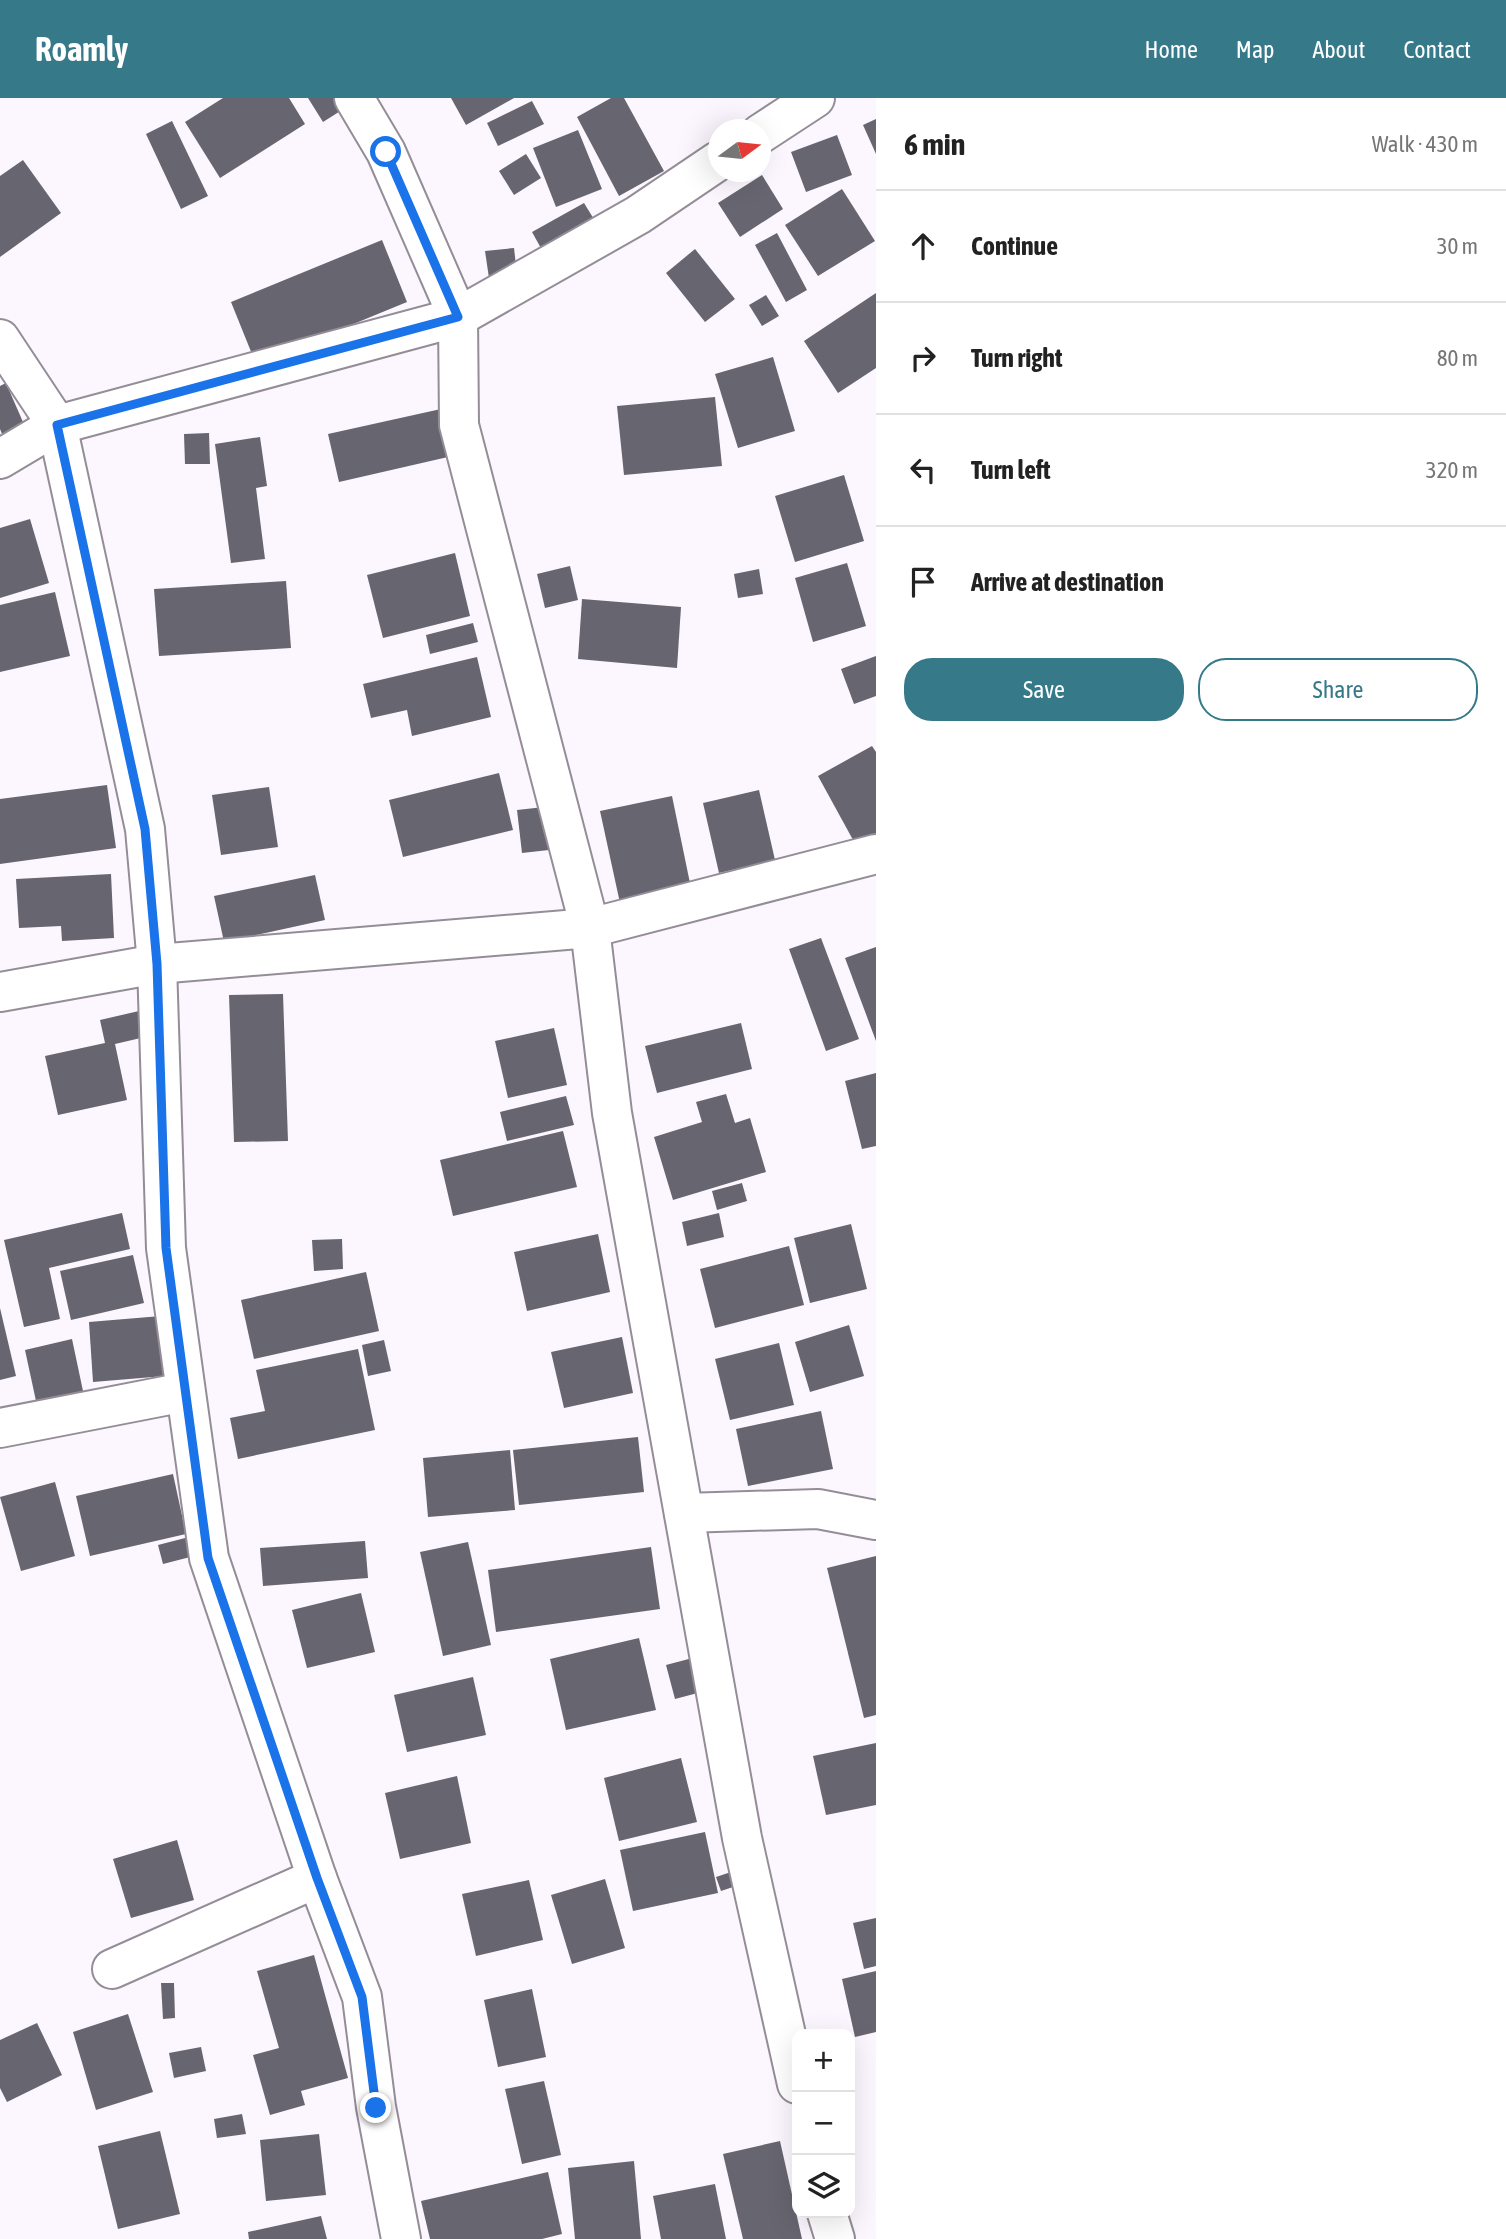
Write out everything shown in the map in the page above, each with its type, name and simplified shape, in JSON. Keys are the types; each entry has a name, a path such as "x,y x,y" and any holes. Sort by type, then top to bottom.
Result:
{"street":[{"path":"354,98 386,152 458,317 459,425 590,928 612,1113 741,1838 792,2062"},
{"path":"771,127 815,98"},
{"path":"0,459 57,425 458,317 638,215 708,169"},
{"path":"0,339 57,425 145,829 157,964 166,1248 208,1558 317,1878 362,1997 376,2108 401,2239"},
{"path":"0,992 157,964 590,928 876,854"},
{"path":"0,1429 184,1392"},
{"path":"684,1513 818,1509 876,1520"},
{"path":"112,1969 317,1878"},
{"path":"829,2218 835,2239"}],"building":[{"path":"223,98 289,98 305,124 220,178 185,122"},
{"path":"308,98 350,98 353,103 323,122"},
{"path":"451,98 514,98 466,125"},
{"path":"611,98 624,98 664,171 619,196 577,117"},
{"path":"532,101 544,124 498,146 487,123"},
{"path":"876,119 876,154 863,125"},
{"path":"172,121 208,196 181,209 146,134"},
{"path":"578,130 602,189 556,207 533,148"},
{"path":"837,135 852,175 806,192 791,152"},
{"path":"526,154 541,178 514,195 499,171"},
{"path":"23,160 61,213 0,257 0,176"},
{"path":"751,182 766,182 783,209 740,237 718,203"},
{"path":"842,189 875,241 818,276 785,225"},
{"path":"584,203 600,229 547,259 532,232"},
{"path":"777,233 807,290 786,302 755,245"},
{"path":"382,240 407,302 256,364 231,302"},
{"path":"514,248 517,274 489,278 485,251"},
{"path":"695,249 735,299 705,322 666,273"},
{"path":"876,293 876,368 838,393 804,341"},
{"path":"766,295 779,316 762,326 749,305"},
{"path":"773,357 795,431 738,448 715,374"},
{"path":"6,383 26,429 4,439 0,429 0,386"},
{"path":"715,397 722,466 624,475 617,406"},
{"path":"450,407 461,454 339,482 328,434"},
{"path":"209,433 210,464 185,464 184,434"},
{"path":"260,437 267,486 256,488 265,559 231,563 215,444"},
{"path":"844,475 864,541 795,562 775,496"},
{"path":"30,519 49,583 0,598 0,528"},
{"path":"455,553 470,616 383,638 367,575"},
{"path":"847,563 866,626 813,642 795,578"},
{"path":"570,566 578,600 545,608 537,574"},
{"path":"759,569 763,594 738,598 734,574"},
{"path":"286,581 291,648 159,656 154,589"},
{"path":"55,592 70,656 0,672 0,605"},
{"path":"582,599 681,607 677,668 578,659"},
{"path":"473,623 478,642 430,654 426,635"},
{"path":"876,656 876,696 854,704 841,669"},
{"path":"477,657 491,717 412,736 407,710 371,718 363,684"},
{"path":"872,746 876,752 876,840 858,849 818,776"},
{"path":"499,773 513,830 403,857 389,800"},
{"path":"107,785 116,848 0,864 0,799"},
{"path":"269,787 278,847 221,855 212,795"},
{"path":"759,790 775,860 719,873 703,803"},
{"path":"672,796 691,888 620,903 600,811"},
{"path":"544,807 549,850 522,853 517,810"},
{"path":"111,874 114,938 62,941 61,926 19,928 16,879"},
{"path":"315,875 325,920 224,942 214,896"},
{"path":"821,938 859,1039 826,1051 789,949"},
{"path":"876,947 876,1041 845,958"},
{"path":"283,994 288,1141 234,1142 229,995"},
{"path":"139,1011 145,1037 115,1044 127,1100 58,1115 45,1056 105,1043 100,1020"},
{"path":"741,1023 752,1069 657,1093 645,1046"},
{"path":"554,1028 567,1085 508,1098 495,1041"},
{"path":"876,1073 876,1146 862,1149 845,1081"},
{"path":"726,1094 735,1123 750,1118 766,1172 673,1200 654,1137 702,1122 696,1102"},
{"path":"566,1096 574,1125 507,1141 500,1112"},
{"path":"563,1131 577,1187 453,1216 440,1160"},
{"path":"742,1183 747,1201 717,1210 712,1191"},
{"path":"122,1213 130,1249 49,1268 60,1319 24,1327 4,1240"},
{"path":"719,1213 724,1237 687,1246 682,1222"},
{"path":"851,1224 867,1289 810,1303 794,1238"},
{"path":"598,1234 610,1292 527,1311 514,1252"},
{"path":"342,1239 343,1269 314,1271 312,1240"},
{"path":"789,1246 804,1305 715,1328 700,1269"},
{"path":"133,1255 144,1303 71,1320 60,1271"},
{"path":"366,1272 379,1331 254,1359 241,1300"},
{"path":"0,1308 16,1376 0,1380"},
{"path":"173,1315 177,1375 93,1382 89,1322"},
{"path":"849,1325 864,1376 810,1392 795,1342"},
{"path":"622,1337 633,1393 564,1408 551,1352"},
{"path":"72,1339 83,1391 36,1401 25,1350"},
{"path":"384,1340 391,1371 368,1376 362,1345"},
{"path":"779,1343 794,1405 730,1420 715,1359"},
{"path":"358,1349 375,1430 238,1459 230,1418 265,1411 256,1370"},
{"path":"821,1411 833,1469 748,1486 736,1429"},
{"path":"638,1437 644,1492 519,1505 513,1450"},
{"path":"510,1450 515,1510 428,1517 423,1458"},
{"path":"173,1474 186,1534 90,1556 76,1496"},
{"path":"55,1482 75,1556 21,1571 0,1497"},
{"path":"189,1537 194,1556 163,1564 158,1545"},
{"path":"365,1541 368,1578 263,1586 260,1548"},
{"path":"468,1542 491,1645 443,1656 420,1552"},
{"path":"651,1547 660,1609 496,1632 488,1570"},
{"path":"876,1556 876,1715 864,1718 827,1568"},
{"path":"361,1593 375,1652 307,1668 292,1610"},
{"path":"639,1638 656,1710 566,1730 550,1659"},
{"path":"700,1656 709,1690 675,1699 666,1665"},
{"path":"473,1677 486,1735 407,1752 394,1695"},
{"path":"876,1743 876,1805 826,1815 813,1756"},
{"path":"681,1758 697,1822 619,1841 604,1778"},
{"path":"457,1776 471,1843 400,1859 385,1793"},
{"path":"705,1832 718,1893 633,1911 620,1850"},
{"path":"177,1840 194,1900 131,1918 113,1859"},
{"path":"743,1868 748,1882 721,1891 716,1877"},
{"path":"605,1879 625,1948 572,1964 551,1895"},
{"path":"529,1880 543,1940 476,1956 462,1894"},
{"path":"876,1918 876,1966 864,1969 853,1923"},
{"path":"314,1955 348,2078 301,2091 305,2105 270,2115 253,2055 279,2048 257,1971"},
{"path":"876,1971 876,2032 855,2037 842,1979"},
{"path":"161,1983 174,1983 175,2018 163,2019"},
{"path":"532,1989 546,2057 498,2067 484,2000"},
{"path":"128,2014 153,2092 96,2110 73,2032"},
{"path":"37,2023 62,2075 7,2102 0,2088 0,2040"},
{"path":"201,2047 206,2071 174,2078 169,2053"},
{"path":"544,2081 561,2155 522,2164 505,2089"},
{"path":"242,2114 246,2134 217,2138 214,2119"},
{"path":"160,2131 180,2214 118,2229 98,2146"},
{"path":"319,2134 326,2195 266,2201 260,2140"},
{"path":"780,2141 792,2194 792,2218 797,2218 802,2239 743,2239 723,2154"},
{"path":"634,2161 641,2239 575,2239 568,2168"},
{"path":"548,2172 562,2234 542,2239 430,2239 421,2201"},
{"path":"715,2184 726,2239 661,2239 653,2196"},
{"path":"321,2216 327,2239 249,2239 248,2232"}],"route":[{"path":"376,2108 362,1997 317,1878 208,1558 166,1248 157,964 145,829 57,425 458,317 386,152"}]}
